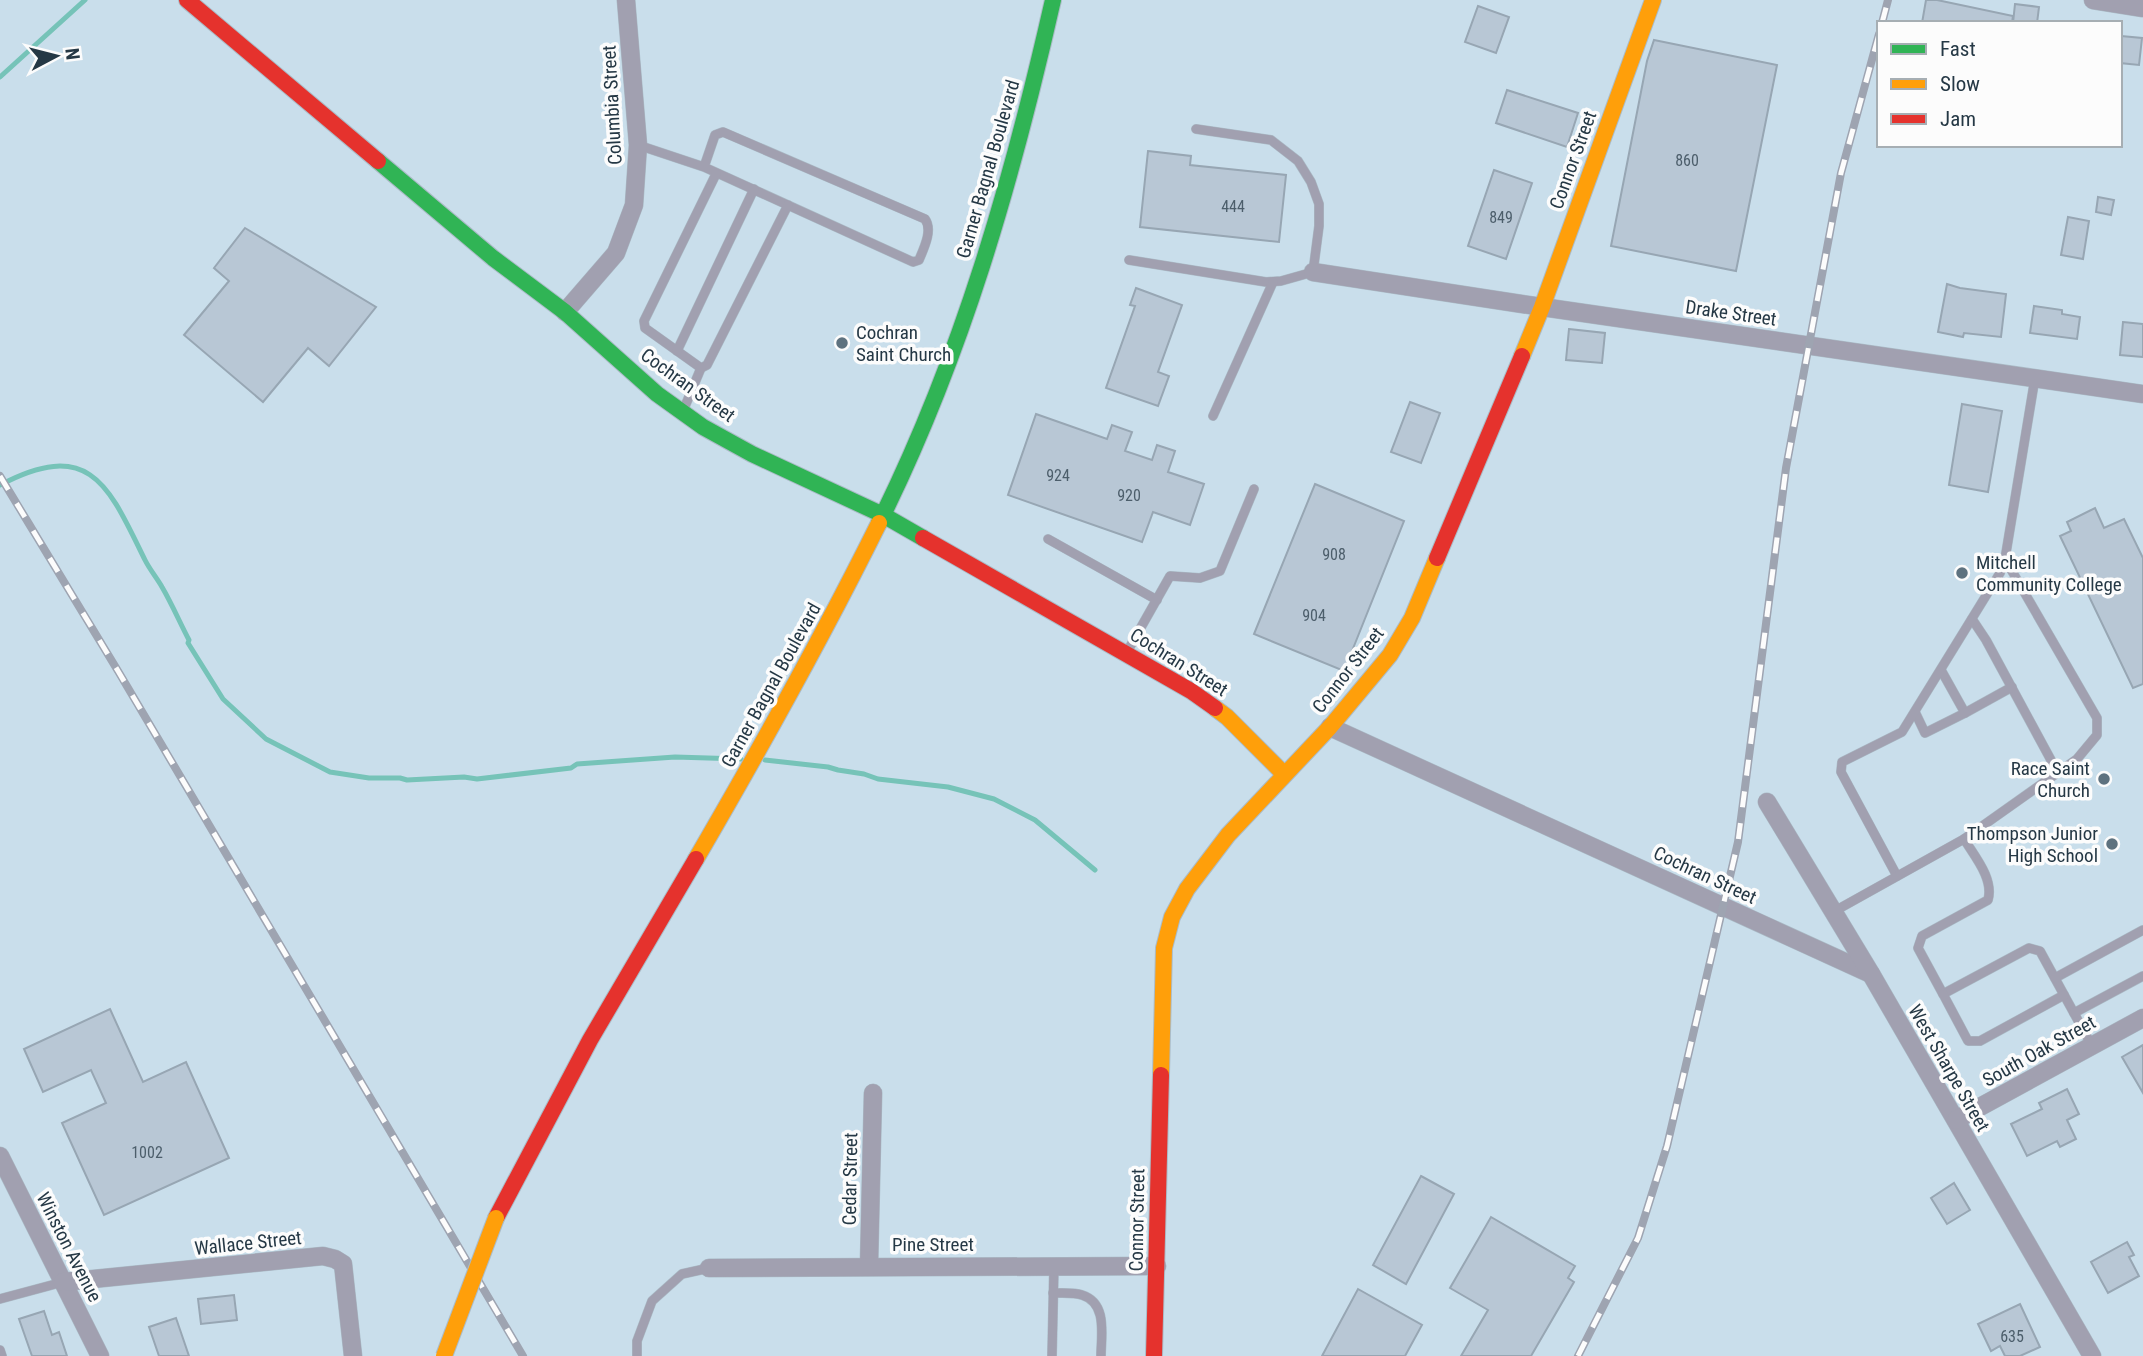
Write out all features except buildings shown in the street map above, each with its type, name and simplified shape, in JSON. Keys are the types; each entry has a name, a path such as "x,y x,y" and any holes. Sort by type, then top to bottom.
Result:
{"main road":[{"name":"Cochran Street","path":"187,0 493,258 565,312 682,413 752,454 883,516 1191,691 1227,717 1284,774"},
{"name":"Garner Bagnal Boulevard","path":"444,1356 496,1218 569,1078 761,748 836,609 924,426 961,334 1017,155 1053,0"},
{"name":"Connor Street","path":"1154,1356 1164,948 1172,917 1187,889 1228,835 1330,727 1390,655 1412,618 1542,307 1653,0"}],"street":[{"name":"Columbia Street","path":"565,312 616,253 634,205 638,145 626,0"},
{"path":"2093,0 2143,8"},
{"name":"Drake Street","path":"1313,272 2143,394"},
{"name":"Cochran Street","path":"1330,727 1871,974"},
{"name":"West Sharpe Street","path":"1767,802 1871,974 2092,1356"},
{"name":"South Oak Street","path":"1956,1120 2143,1018"},
{"name":"Cedar Street","path":"869,1265 873,1093"},
{"name":"Winston Avenue","path":"0,1156 100,1356"},
{"name":"Wallace Street","path":"63,1282 323,1256 335,1259 342,1264 353,1356"},
{"name":"Pine Street","path":"709,1268 1157,1265"}],"lane":[{"path":"1129,260 1273,282 1313,272 1319,204 1311,182 1298,161 1271,140 1196,130"},
{"path":"638,145 704,167 913,262 919,260 929,229 925,219 723,132 715,135 704,167"},
{"path":"701,368 645,328 644,321 716,174"},
{"path":"677,351 754,189"},
{"path":"682,413 701,368 708,365 788,205"},
{"path":"1213,416 1273,282"},
{"path":"1897,876 1841,772 1842,762 1902,732 2000,573 2005,559 2035,378"},
{"path":"1126,654 1170,576 1200,578 1220,571 1254,489"},
{"path":"1048,539 1157,600"},
{"path":"1833,912 1964,839 2077,759 2097,735 2097,718 2005,559"},
{"path":"1972,619 2058,772"},
{"path":"1941,670 1965,713"},
{"path":"1915,712 1925,733 2012,687"},
{"path":"1964,839 1991,889 1988,900 1922,936 1918,948 1968,1041 1980,1041 2064,995"},
{"path":"2055,978 2143,930"},
{"path":"1943,994 2029,948 2040,951 2092,1046"},
{"path":"2074,1013 2143,976"},
{"path":"1052,1356 1054,1265"},
{"path":"637,1356 637,1341 652,1301 682,1274 709,1268"},
{"path":"0,1299 63,1282"},
{"path":"1054,1293 1084,1295 1100,1311 1101,1356"},
{"path":"0,1350 2,1356"}],"waterway":[{"path":"0,77 85,0"},
{"path":"0,485 31,471 56,466 76,468 93,477 120,511 169,600 189,640 188,643 223,699 266,739 330,772 407,780 464,777 477,779 571,768 577,764 675,757 741,759"},
{"path":"765,760 828,767 878,779 948,787 994,799 1035,820 1095,870"}],"railway":[{"path":"1883,21 1888,0"},
{"path":"1578,1356 1638,1238 1667,1146 1738,842 1786,468 1841,173 1877,41"},
{"path":"0,476 523,1356"}],"traffic: fast":[{"path":"879,523 935,396 982,267 1020,135 1053,0"},
{"path":"378,161 493,258 565,312 657,394 703,427 752,454 883,515 923,538"}],"traffic: slow":[{"path":"1522,356 1653,0"},
{"path":"696,859 790,693 879,523"},
{"path":"1161,1075 1164,948 1172,917 1187,889 1228,835 1330,727 1390,655 1412,618 1437,558"},
{"path":"1215,708 1284,774"},
{"path":"444,1356 496,1218"}],"traffic: jam":[{"path":"187,0 378,161"},
{"path":"1437,558 1522,356"},
{"path":"923,538 1191,691 1215,708"},
{"path":"496,1218 590,1040 696,859"},
{"path":"1154,1356 1161,1075"}],"place":[{"name":"Cochran Saint Church","path":"842,343"},
{"name":"Mitchell Community College","path":"1962,573"},
{"name":"Race Saint Church","path":"2104,779"},
{"name":"Thompson Junior High School","path":"2112,844"}]}
